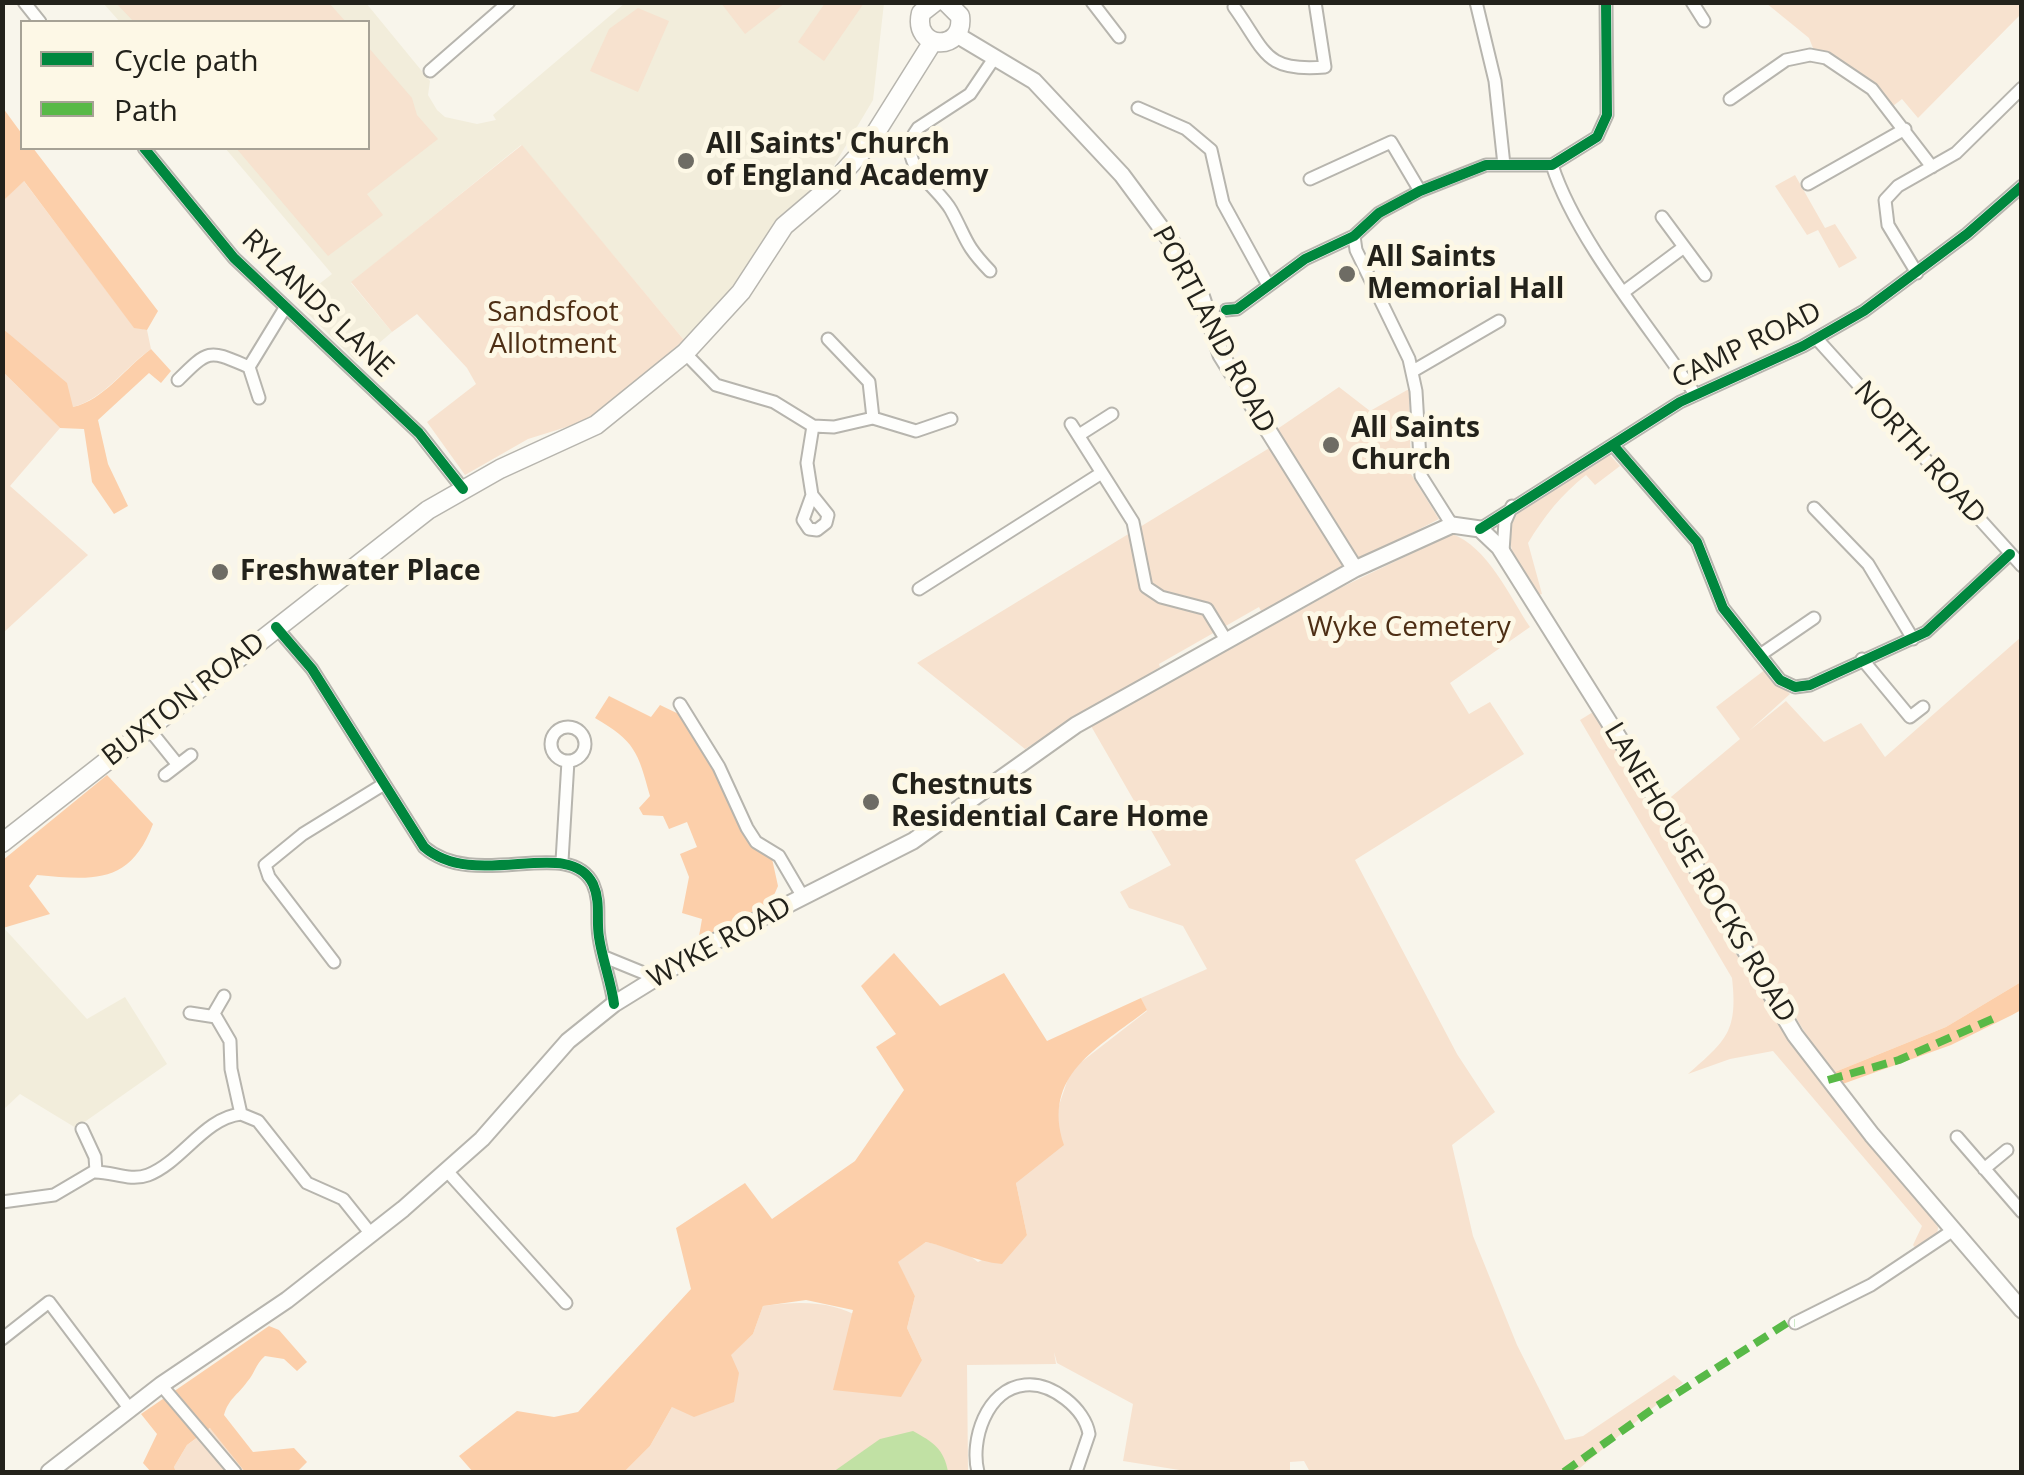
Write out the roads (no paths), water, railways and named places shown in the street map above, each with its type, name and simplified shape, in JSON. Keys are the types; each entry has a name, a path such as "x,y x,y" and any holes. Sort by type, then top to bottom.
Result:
{"highway":[{"path":"932,3 921,13 919,27 932,43 944,44 958,35 961,22 955,5"},
{"name":"BUXTON ROAD","path":"2,842 406,526 463,488 596,425 685,352 734,301 784,226 831,186 868,145 932,43"}],"main road":[{"name":"PORTLAND ROAD","path":"958,35 1034,81 1067,112 1171,240 1202,298 1221,356 1355,569"},
{"path":"1355,569 1452,524 1480,529"},
{"name":"LANEHOUSE ROCKS ROAD","path":"1480,529 1503,554 1634,762 1795,1034 1952,1231 2022,1310"},
{"name":"WYKE ROAD","path":"48,1472 129,1408 287,1300 447,1172 568,1041 614,1004 803,897 913,841 1038,749 1355,569"}],"street":[{"path":"1092,2 1119,36"},
{"path":"1234,7 1279,66 1326,67 1315,2"},
{"path":"1476,2 1495,80 1504,165"},
{"path":"1226,310 1237,309 1335,241 1354,236 1378,213 1420,191 1477,167 1552,165 1576,153 1605,126 1610,59 1606,2"},
{"path":"1692,2 1704,20"},
{"path":"430,71 500,5"},
{"path":"1730,99 1786,60 1819,56 1841,65 1872,88 1932,168"},
{"path":"990,270 963,242 944,200 918,176 912,136 970,94 995,57"},
{"path":"1917,273 1888,224 1884,205 1898,186 1962,148 2022,88"},
{"path":"1138,108 1186,129 1210,150 1223,203 1268,285"},
{"path":"1808,184 1905,129"},
{"path":"1310,179 1391,142 1420,191"},
{"name":"RYLANDS LANE","path":"146,150 226,249 419,433 463,488"},
{"path":"1552,165 1564,200 1695,394"},
{"name":"CAMP ROAD","path":"1480,529 1515,503 1695,394 1816,339 1917,273 2022,186"},
{"path":"1662,217 1704,275"},
{"path":"1354,236 1356,250 1413,372 1418,464 1425,485 1452,524"},
{"path":"1625,291 1684,247"},
{"path":"259,398 249,367 285,308"},
{"path":"1413,372 1499,321"},
{"path":"828,339 869,382 874,418"},
{"name":"NORTH ROAD","path":"1816,339 2022,566"},
{"path":"178,380 212,352 249,367"},
{"path":"685,352 716,385 774,402 813,426 834,428 874,418 916,431 951,419"},
{"path":"1112,414 1075,429 1132,522 1146,587 1161,597 1207,610 1226,640"},
{"path":"812,495 806,464 813,426"},
{"path":"1614,444 1697,542 1719,601 1785,684 1810,685 1912,639 1932,627 2010,554"},
{"path":"918,589 1100,474"},
{"path":"1503,554 1505,522 1515,503"},
{"path":"1814,508 1871,568 1912,639"},
{"path":"1760,655 1814,618"},
{"path":"276,627 312,669 424,848 448,864 486,868 562,861 581,870 593,885 599,939 607,958 614,1004"},
{"path":"1862,659 1910,717 1923,707"},
{"path":"680,704 719,767 747,828 756,842 779,856 803,897"},
{"path":"149,728 178,765"},
{"path":"165,775 191,755"},
{"path":"562,861 568,762"},
{"path":"334,962 269,877 264,864 303,834 384,784"},
{"path":"607,958 656,978"},
{"path":"213,1015 224,996"},
{"path":"190,1013 213,1015"},
{"path":"213,1015 230,1041 231,1069 242,1114"},
{"path":"2,1202 54,1195 96,1171 129,1178 152,1173 222,1119 242,1114 258,1121 308,1183 347,1202 371,1234"},
{"path":"82,1129 95,1156 96,1171"},
{"path":"1956,1137 2022,1212"},
{"path":"1984,1168 2008,1150"},
{"path":"447,1172 566,1303"},
{"path":"1795,1324 1871,1285 1952,1231"},
{"path":"2,1338 48,1302 129,1408"},
{"path":"161,1385 235,1472"},
{"path":"978,1472 974,1439 978,1429 1006,1394 1021,1385 1041,1388 1080,1411 1089,1434 1076,1472"}],"place":[{"name":"All Saints' Church of England Academy","path":"686,161"},
{"name":"All Saints Memorial Hall","path":"1347,274"},
{"name":"All Saints Church","path":"1331,445"},
{"name":"Freshwater Place","path":"220,572"},
{"name":"Chestnuts Residential Care Home","path":"871,802"}],"park label":[{"name":"Sandsfoot Allotment","path":"553,329"},
{"name":"Wyke Cemetery","path":"1409,628"}]}
